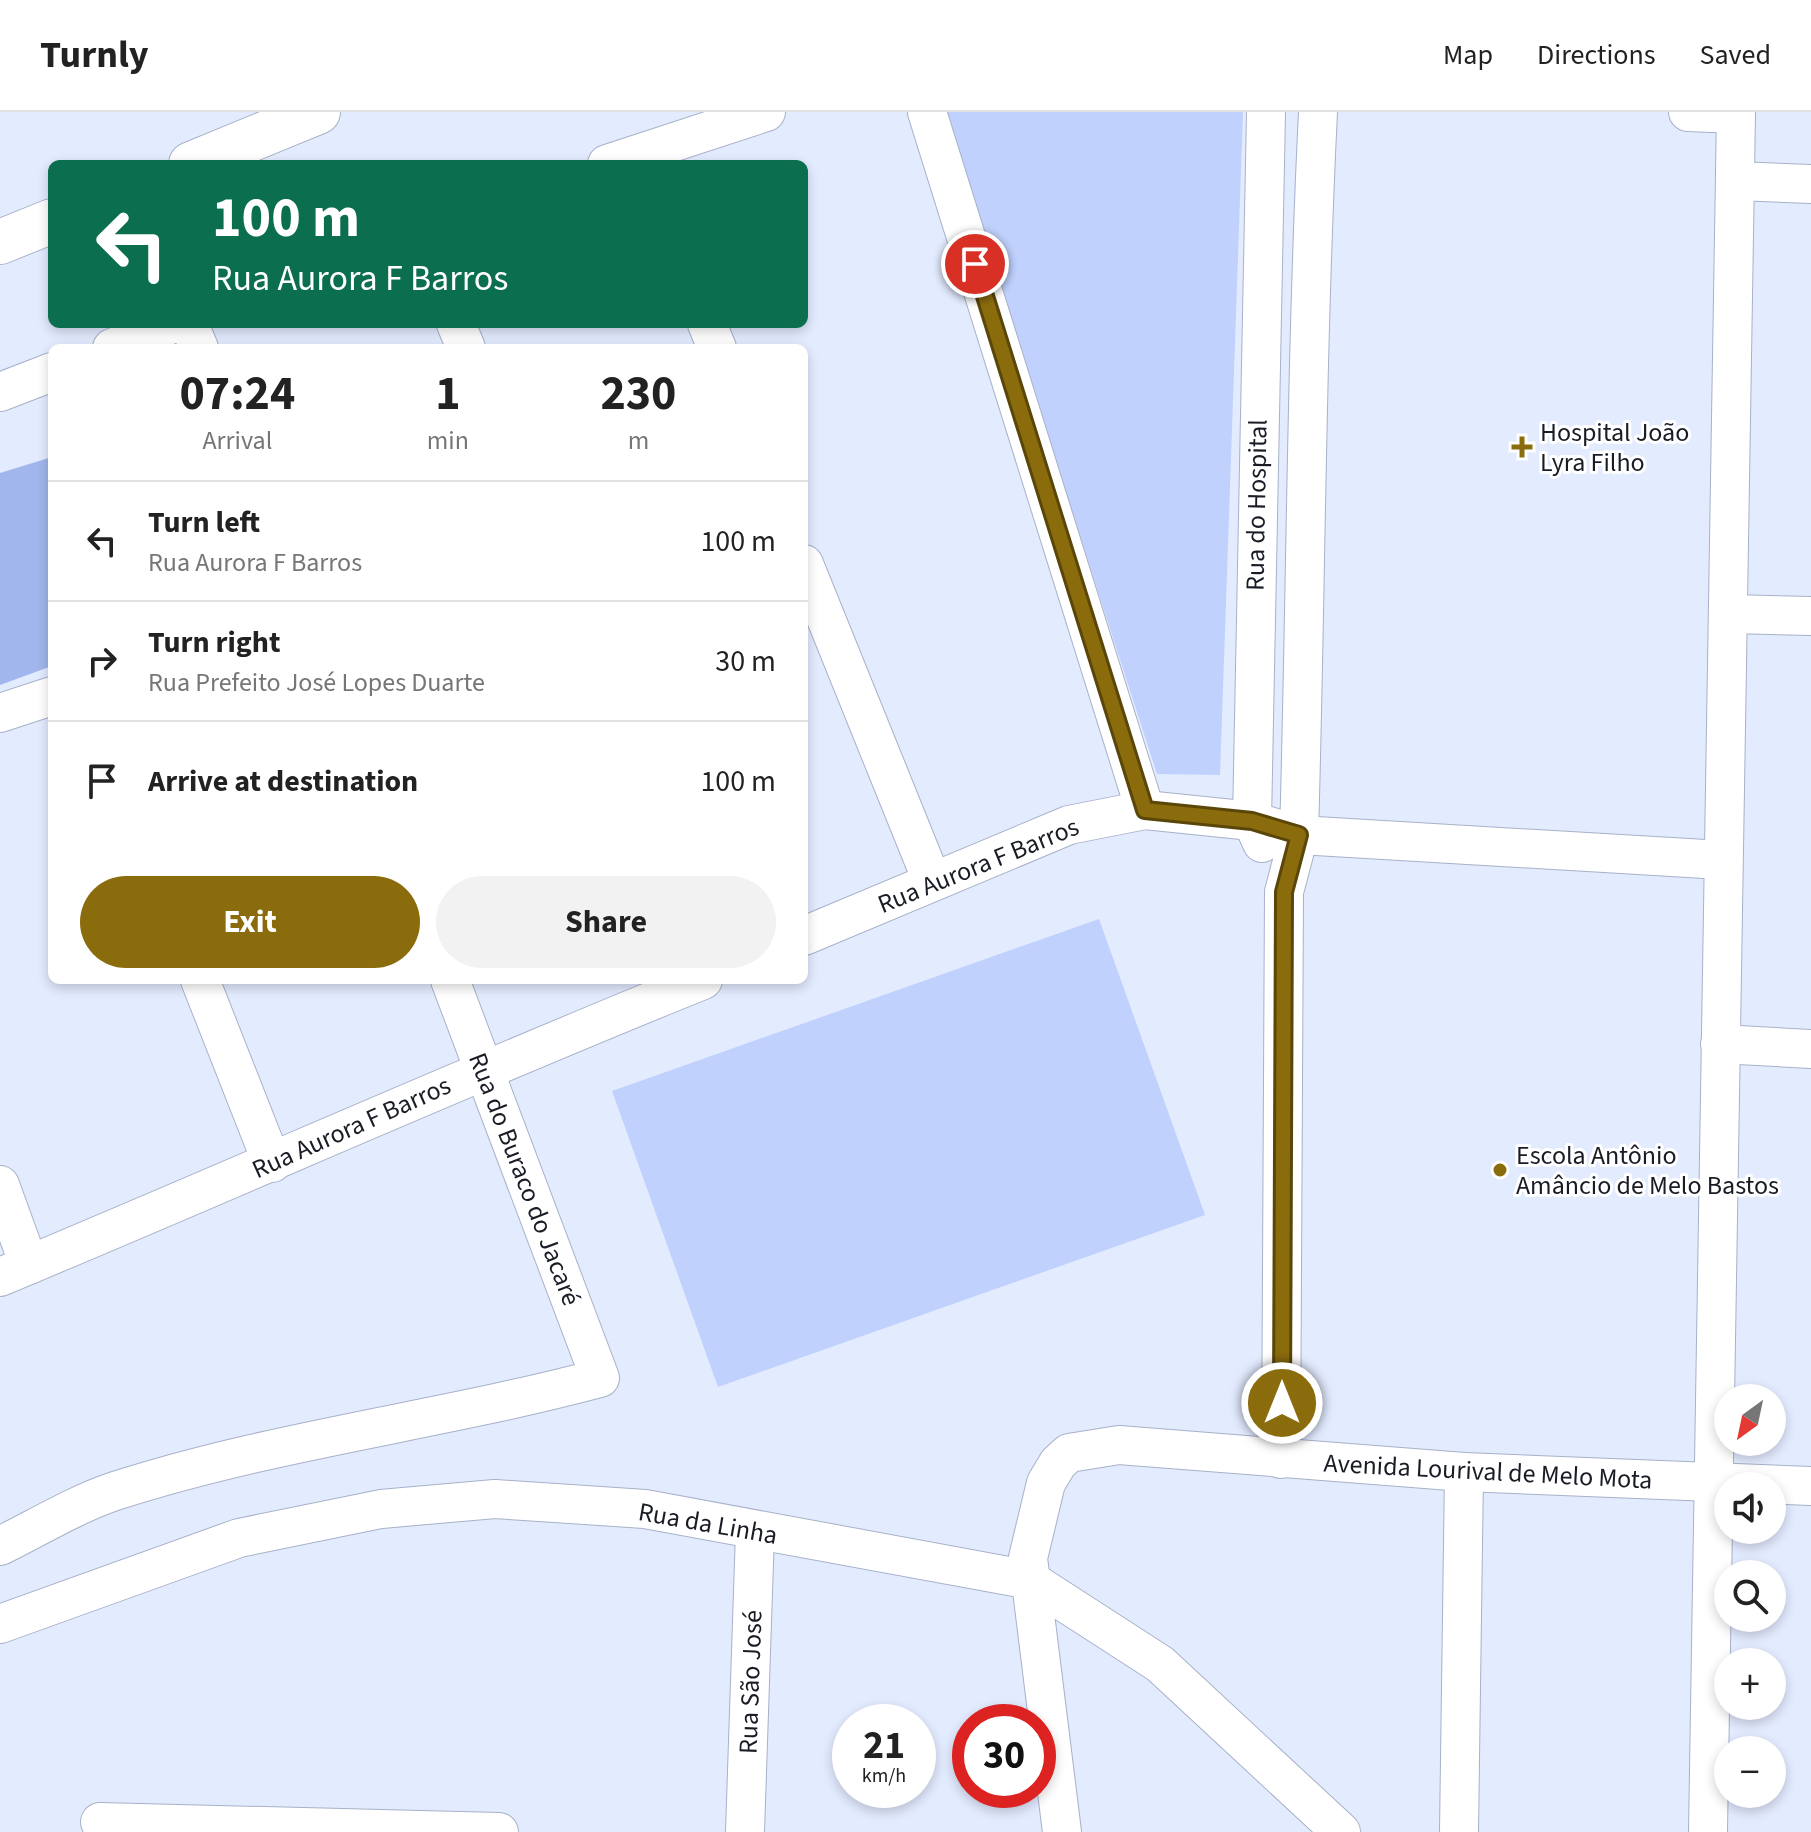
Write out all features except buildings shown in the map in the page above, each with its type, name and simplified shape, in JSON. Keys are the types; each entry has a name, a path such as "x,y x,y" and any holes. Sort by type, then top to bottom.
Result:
{"main road":[{"path":"201,160 318,112"},
{"path":"0,242 48,223"}],"street":[{"path":"632,160 766,112"},
{"path":"927,112 1145,810"},
{"name":"Rua do Hospital","path":"1266,112 1257,409 1252,821 1284,892"},
{"name":"Rua do Hospital","path":"1281,1459 1284,892 1299,835 1311,411 1308,311 1318,112"},
{"path":"1688,112 1736,113 1708,1832"},
{"path":"1736,181 1811,184"},
{"path":"122,344 162,328"},
{"path":"0,392 48,374"},
{"path":"1257,409 1311,411"},
{"path":"808,574 932,881"},
{"path":"1730,614 1811,616"},
{"path":"0,713 48,697"},
{"name":"Rua Aurora F Barros","path":"808,934 1069,825 1145,810 1252,821 1299,835 1722,860"},
{"path":"202,984 272,1163"},
{"name":"Rua do Buraco do Jacaré","path":"0,1546 112,1492 264,1449 497,1406 600,1378 452,984"},
{"name":"Rua Aurora F Barros","path":"15,1271 272,1163 484,1068 693,984"},
{"path":"1720,1044 1811,1049"},
{"path":"0,1185 15,1271"},
{"name":"Avenida Lourival de Melo Mota","path":"1030,1580 1028,1558 1046,1483 1058,1463 1069,1453 1119,1445 1464,1472 1811,1486"},
{"path":"1459,1832 1464,1472"},
{"name":"Rua da Linha","path":"0,1624 239,1538 381,1509 495,1499 645,1509 755,1532 1030,1580 1160,1664 1341,1832"},
{"name":"Rua São José","path":"745,1832 755,1532"},
{"path":"1030,1580 1062,1832"},
{"path":"100,1822 499,1832"}],"shaded area":[{"path":"943,112 1243,112 1220,775 1157,774"},
{"path":"48,458 48,667 0,685 0,473"},
{"path":"1099,919 1205,1215 718,1387 612,1091"}],"place":[{"name":"Hospital João Lyra Filho","path":"1522,447"},
{"name":"Escola Antônio Amâncio de Melo Bastos","path":"1500,1170"}],"route":[{"path":"975,264 1145,810 1252,821 1299,835 1284,892 1282,1403"}]}
